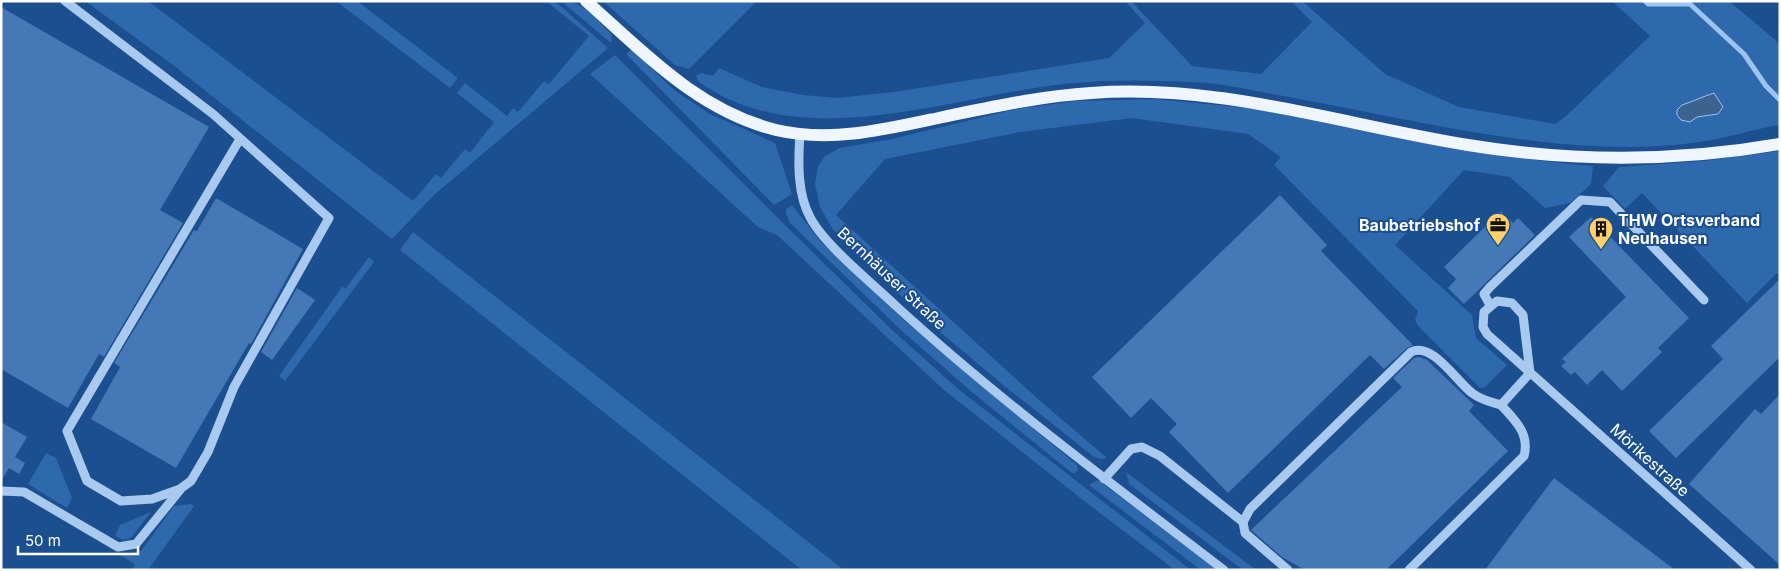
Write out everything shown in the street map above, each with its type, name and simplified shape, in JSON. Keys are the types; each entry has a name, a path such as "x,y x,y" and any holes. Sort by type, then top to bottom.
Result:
{"main road":[{"path":"586,1 662,70 699,98 744,120 800,134 863,133 1042,98 1095,92 1131,92 1188,94 1243,101 1467,145 1550,155 1607,158 1665,157 1722,153 1780,144"}],"street":[{"path":"65,1 213,114 329,218 234,387 208,452 191,482 180,489 152,499 120,501 87,481 67,431 240,139"},
{"name":"Bernhäuser Straße","path":"800,134 799,151 802,197 806,210 820,231 874,285 945,350 1040,430 1224,570"},
{"name":"Mörikestraße","path":"1704,300 1610,202 1580,200 1484,294 1490,305 1484,312 1483,319 1487,334 1750,570"},
{"path":"1490,305 1504,300 1512,303 1523,315 1530,373 1501,405"},
{"path":"1288,570 1245,533 1243,522 1250,509 1415,350 1420,349 1431,354 1474,394 1501,405 1524,434 1526,441 1524,456 1409,570"},
{"path":"1104,479 1131,449 1142,447 1160,456 1243,522"},
{"path":"1,491 24,492 118,547 136,544 180,489"}],"shaded area":[{"path":"85,1 148,1 413,201 436,174 441,178 465,149 470,153 494,122 457,93 465,83 507,116 513,108 518,112 544,81 549,84 589,36 546,1 555,1 608,48 434,195 392,239 173,65"},
{"path":"336,1 357,1 458,78 450,88"},
{"path":"561,1 576,4 595,17 612,35 611,43"},
{"path":"603,1 757,1 689,69 675,65"},
{"path":"1125,1 1131,1 1192,66 1261,74 1312,22 1291,1 1302,1 1385,74 1459,107 1555,124 1565,117 1650,36 1612,1 1729,1 1780,44 1780,125 1719,139 1686,144 1646,147 1594,146 1518,139 1443,127 1218,84 1135,80 1063,84 924,109 828,118 782,115 738,103 698,81 696,76 701,73 713,76 719,68 762,87 803,95 837,98 894,92 1109,58 1145,23"},
{"path":"632,49 674,90 708,113 775,143 792,194 774,205 626,54"},
{"path":"615,55 891,329 957,388 1191,570 1175,570 944,390 777,235 758,227 590,74"},
{"path":"1714,93 1723,107 1718,114 1697,117 1690,122 1681,120 1677,115 1677,110 1682,105"},
{"path":"1156,99 1263,110 1468,149 1551,162 1593,166 1591,184 1570,203 1545,208 1510,177 1464,170 1395,245 1472,315 1476,338 1507,365 1485,387 1480,388 1418,326 1415,320 1418,311 1274,165 1281,157 1248,134 1132,118 1020,132 885,159 836,215 1039,400 1107,458 1101,459 1094,457 1002,384 939,331 866,263 832,228 820,207 815,184 818,166 825,156 840,148 892,139 1016,109 1076,101"},
{"path":"1780,151 1780,275 1777,273 1747,303 1642,193 1625,209 1603,186 1619,167 1703,161"},
{"path":"792,205 821,242 907,323 1077,465 1078,470 1072,473 972,392 902,331 790,223 786,209"},
{"path":"413,232 844,570 802,570 400,250"},
{"path":"369,257 374,262 285,381 279,376 342,287 346,288"},
{"path":"46,453 56,458 72,498 67,508 28,484"},
{"path":"1126,472 1256,570 1243,570 1129,484"},
{"path":"1098,480 1217,570 1201,570 1089,485"},
{"path":"191,504 194,506 148,570 132,570 135,564 120,555 141,551 174,506"},
{"path":"151,512 131,538 123,540 115,536 120,525"}],"building":[{"path":"1,7 209,127 160,210 183,223 104,357 99,354 68,408 1,369"},
{"path":"1280,195 1327,245 1321,251 1413,345 1407,348 1384,369 1370,355 1228,493 1169,432 1177,424 1151,398 1131,418 1092,377"},
{"path":"216,198 303,249 251,344 249,343 176,468 91,419 120,367 114,363 194,230 197,231"},
{"path":"1501,211 1513,223 1518,218 1535,235 1464,304 1448,288 1456,279 1444,267"},
{"path":"1591,217 1689,318 1658,348 1662,352 1622,391 1602,370 1587,385 1575,372 1571,375 1561,366 1566,362 1562,359 1626,297 1569,237"},
{"path":"1780,279 1780,357 1676,458 1649,431 1723,359 1711,346"},
{"path":"297,288 315,300 272,360 261,352"},
{"path":"1419,357 1427,360 1474,405 1469,411 1508,451 1386,570 1305,570 1282,557 1251,530 1402,387 1393,378 1414,358"},
{"path":"1780,394 1780,565 1689,484 1755,409 1761,414"},
{"path":"1,422 27,437 15,457 25,463 19,474 9,468 1,481"},
{"path":"1554,478 1675,570 1485,570"}],"waterway":[{"path":"1645,1 1648,4 1690,4 1744,54 1766,86 1780,100"}],"place":[{"name":"Baubetriebshof","path":"1498,246"},
{"name":"THW Ortsverband Neuhausen","path":"1601,250"}]}
